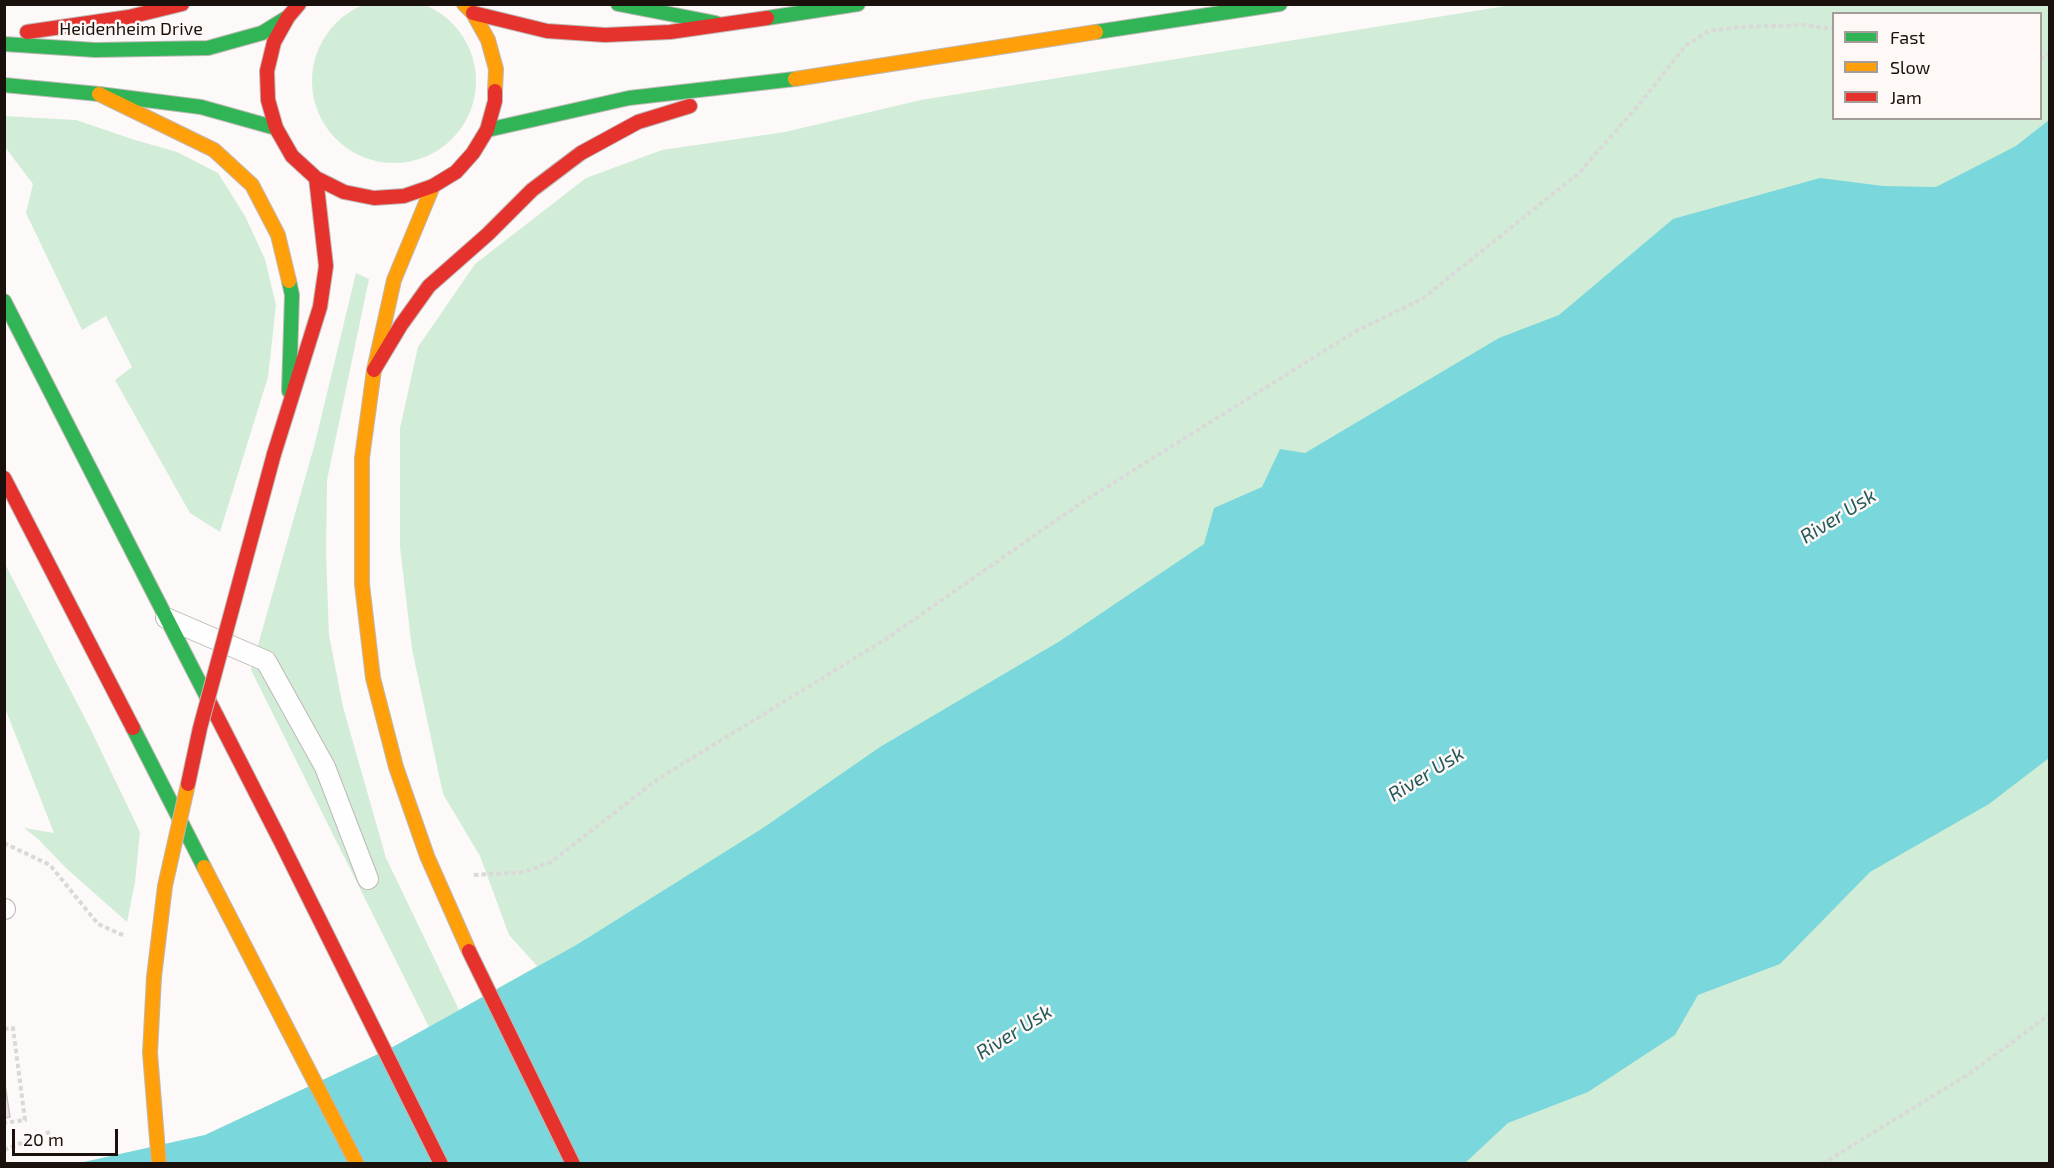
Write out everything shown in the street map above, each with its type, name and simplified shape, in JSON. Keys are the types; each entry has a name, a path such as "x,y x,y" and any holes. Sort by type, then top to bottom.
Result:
{"main road":[{"path":"4,35 129,17 182,4"},
{"path":"299,4 288,17 274,42 267,71 268,100 276,128 292,156 316,178 344,192 374,198 404,196 433,186 456,172 473,153 487,130 495,101 496,69 488,40 468,9"},
{"path":"618,4 720,23"},
{"path":"468,9 547,31 605,35 670,32 858,4"},
{"path":"487,130 629,98 766,83 1280,4"},
{"name":"Heidenheim Drive","path":"4,44 95,50 208,48 262,33 288,17"},
{"path":"374,370 401,325 429,286 488,234 532,190 581,153 639,122 766,83"},
{"path":"4,85 201,107 276,128"},
{"path":"99,94 214,150 252,185 278,235 292,295 289,401"},
{"path":"159,1164 150,1053 154,977 165,886 200,728 289,401 320,307 326,266 316,178"},
{"path":"433,186 393,280 374,370 362,458 362,584 373,678 396,767 427,856 472,956 573,1164"},
{"path":"4,301 279,838 441,1164"},
{"path":"4,478 357,1164"}],"lane":[{"path":"166,618 266,661 325,767 368,879"}],"path":[{"path":"474,874 524,872 551,862 658,779 886,639 1099,492 1356,331 1422,299 1579,173 1642,101 1684,46 1708,31 1739,27 1803,26 1832,29"},
{"path":"4,843 50,865 98,924 129,937"},
{"path":"1822,1164 1972,1072 2049,1014"},
{"path":"4,1029 13,1028 25,1120 4,1123"},
{"path":"4,1150 52,1131"}],"green space":[{"path":"394,-1 425,5 452,23 470,50 476,81 470,112 452,139 425,157 394,163 363,157 336,139 318,112 312,81 318,50 336,23 363,5"},
{"path":"1512,5 2049,5 2050,248 636,1097 75,1164 205,1135 391,1048 429,1027 251,670 315,443 356,273 369,279 327,480 326,554 329,635 343,707 386,858 459,1010 537,966 509,935 480,856 443,794 412,649 400,547 400,428 418,347 475,264 586,178 662,150 785,132 921,100"},
{"path":"4,116 76,120 177,152 218,173 245,216 265,259 276,305 268,377 220,532 190,513 115,380 132,367 106,316 82,330 26,213 33,184 5,147"},
{"path":"2049,544 2049,1163 1118,1164"},
{"path":"4,562 90,728 140,832 135,882 127,922 24,828 54,833 5,708"}],"water":[{"name":"River Usk","path":"2049,120 2049,758 1989,804 1870,872 1780,964 1698,995 1675,1035 1588,1092 1508,1123 1465,1163 75,1164 205,1135 391,1048 578,944 763,828 880,747 1060,641 1204,544 1214,508 1262,487 1280,449 1305,453 1499,338 1559,315 1673,219 1820,178 1883,186 1936,187 2016,146"}],"building":[{"path":"4,1078 10,1117 4,1118"}],"traffic: fast":[{"path":"618,4 716,23"},
{"path":"767,18 858,4"},
{"path":"1096,32 1280,4"},
{"path":"4,44 95,50 208,48 262,33 288,17"},
{"path":"487,130 629,98 795,79"},
{"path":"4,85 201,107 276,128"},
{"path":"289,281 292,295 289,391"},
{"path":"4,301 209,701"},
{"path":"133,728 204,867"}],"traffic: slow":[{"path":"464,4 473,13 488,40 496,69 495,91"},
{"path":"795,79 1096,32"},
{"path":"99,94 214,150 252,185 278,235 289,281"},
{"path":"362,458 374,370 394,280 433,186"},
{"path":"362,458 362,584 373,678 396,767 427,856 469,951"},
{"path":"159,1164 150,1053 154,977 165,886 188,784"},
{"path":"204,867 357,1164"}],"traffic: jam":[{"path":"27,32 129,17 182,4"},
{"path":"299,4 288,17 274,42 267,71 268,100 276,128 292,156 316,178 344,192 374,198 404,196 433,186 456,172 473,153 487,130 495,101 495,91"},
{"path":"473,13 547,31 605,35 670,32 767,18"},
{"path":"374,370 401,325 429,286 488,234 532,190 581,153 638,122 690,106"},
{"path":"274,454 320,307 326,266 316,178"},
{"path":"188,784 200,728 274,454"},
{"path":"4,478 133,728"},
{"path":"209,701 279,838"},
{"path":"279,838 441,1164"},
{"path":"469,951 573,1164"}]}
